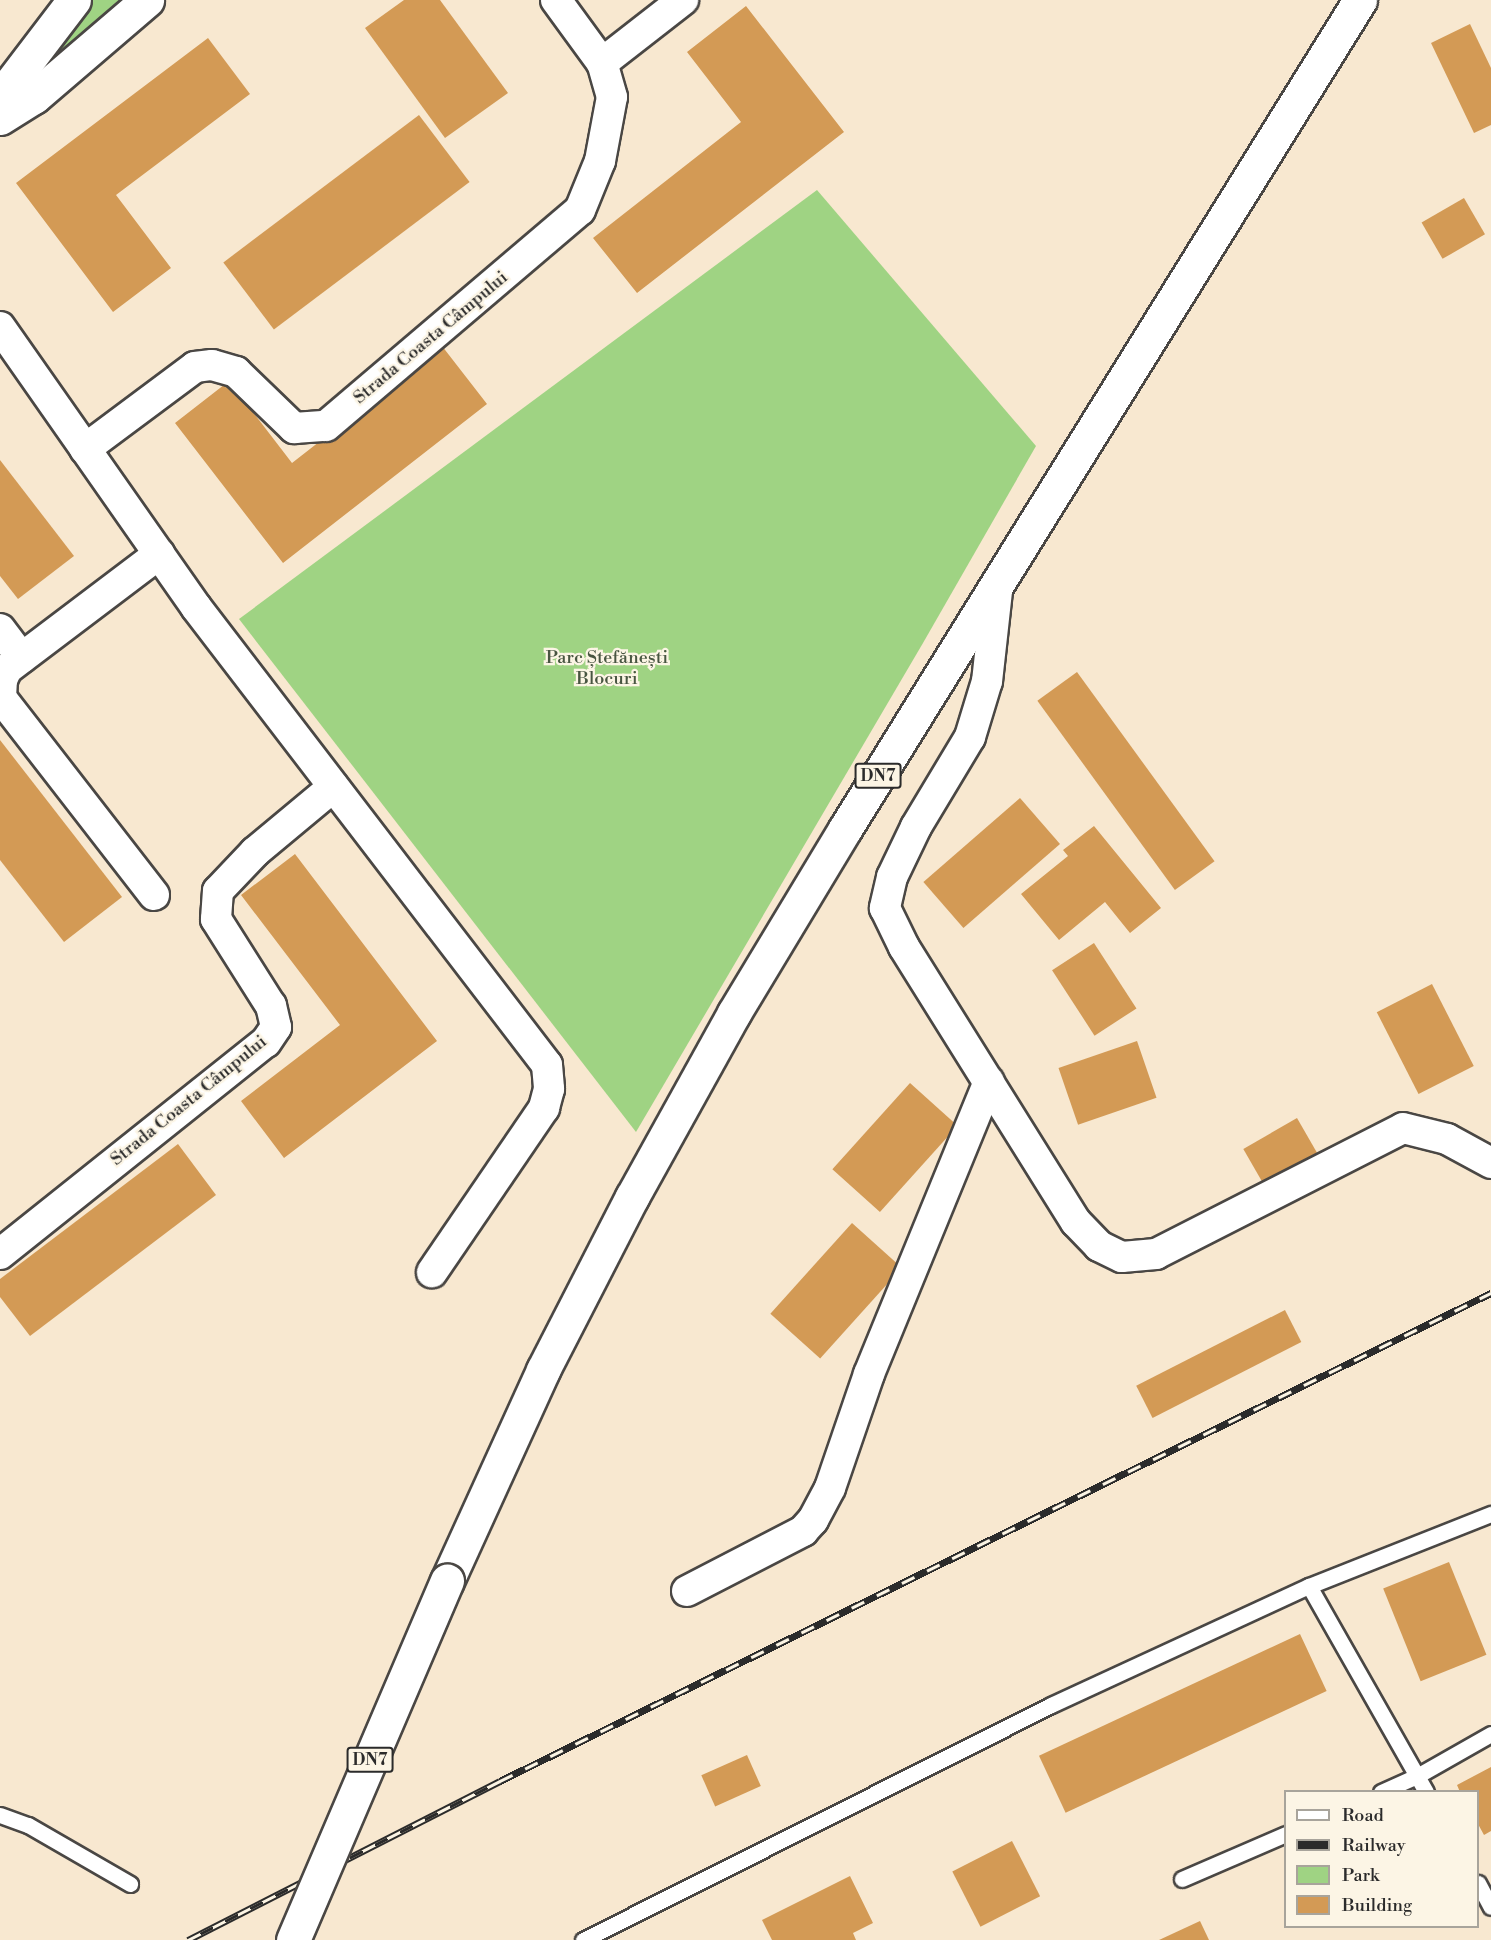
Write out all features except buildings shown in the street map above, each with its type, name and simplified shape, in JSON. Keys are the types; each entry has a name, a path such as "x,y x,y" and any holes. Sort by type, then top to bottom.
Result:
{"main road":[{"path":"0,97 74,0"},
{"path":"0,118 34,97 147,0"},
{"name":"DN7","path":"293,1940 447,1581 543,1370 632,1197 740,1003 998,582 1360,0"}],"street":[{"name":"Strada Coasta Câmpului","path":"85,449 195,367 212,365 236,372 294,428 326,426 580,210 600,161 612,97 602,63 556,0"},
{"path":"602,63 683,0"},
{"path":"0,327 196,607 547,1065 549,1089 544,1108 432,1272"},
{"path":"154,895 1,698 2,680 7,669 159,554"},
{"path":"998,582 987,681 970,737 912,837 892,877 885,908 904,946 1076,1222 1099,1246 1122,1257 1156,1254 1403,1128 1447,1139 1491,1163"},
{"path":"0,629 22,658"},
{"name":"Strada Coasta Câmpului","path":"0,1254 266,1042 276,1027 271,1006 216,919 218,891 255,852 333,787"},
{"path":"687,1591 802,1531 813,1520 830,1488 869,1374 989,1082"}],"lane":[{"path":"583,1940 1051,1705 1309,1586 1491,1514"},
{"path":"1309,1586 1425,1790"},
{"path":"1384,1790 1417,1776 1491,1734"},
{"path":"0,1815 28,1825 130,1884"},
{"path":"1182,1879 1284,1835"},
{"path":"1479,1885 1491,1907"}],"green space":[{"path":"82,0 138,0 0,109"},
{"name":"Parc Ștefănești Blocuri","path":"817,190 1036,446 636,1132 239,619"}],"railway":[{"path":"188,1940 500,1781 1491,1293"}]}
